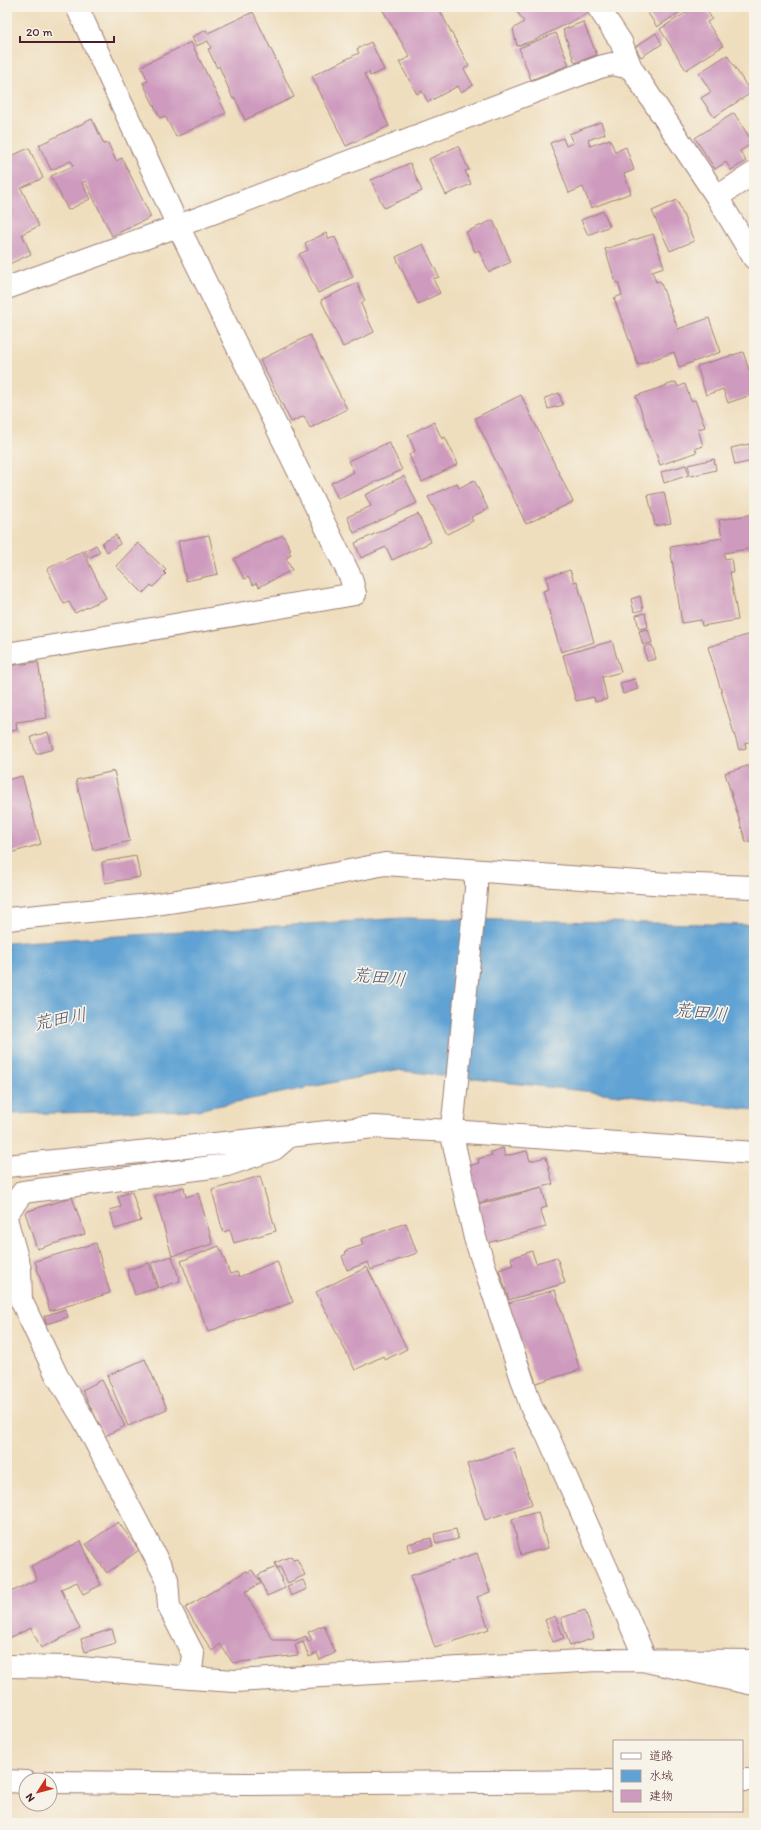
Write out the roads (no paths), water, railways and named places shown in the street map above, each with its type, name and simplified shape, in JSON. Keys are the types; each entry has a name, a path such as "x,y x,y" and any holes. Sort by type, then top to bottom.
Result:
{"street":[{"path":"7,654 356,594 351,578 178,226 77,7"},
{"path":"598,7 621,42 631,68 717,197 754,258"},
{"path":"7,288 178,226 600,67 612,64 631,68"},
{"path":"717,197 754,173"},
{"path":"7,920 150,905 268,887 385,864 476,880 754,887"},
{"path":"476,880 453,1121 475,1238 532,1409 547,1434 646,1661"},
{"path":"7,1166 291,1135 453,1121 754,1153"},
{"path":"7,1213 23,1192 227,1165 274,1149 291,1135"},
{"path":"7,1222 20,1269 14,1303 84,1420 167,1580 169,1606 193,1654 190,1678"},
{"path":"7,1666 70,1667 236,1681 598,1660 754,1661"},
{"path":"646,1661 754,1684"},
{"path":"743,1780 754,1780"},
{"path":"7,1781 18,1782"},
{"path":"58,1782 247,1784 613,1781"}],"water":[{"name":"荒田川","path":"404,918 754,925 754,1110 395,1070 197,1110 7,1114 7,943"}]}
